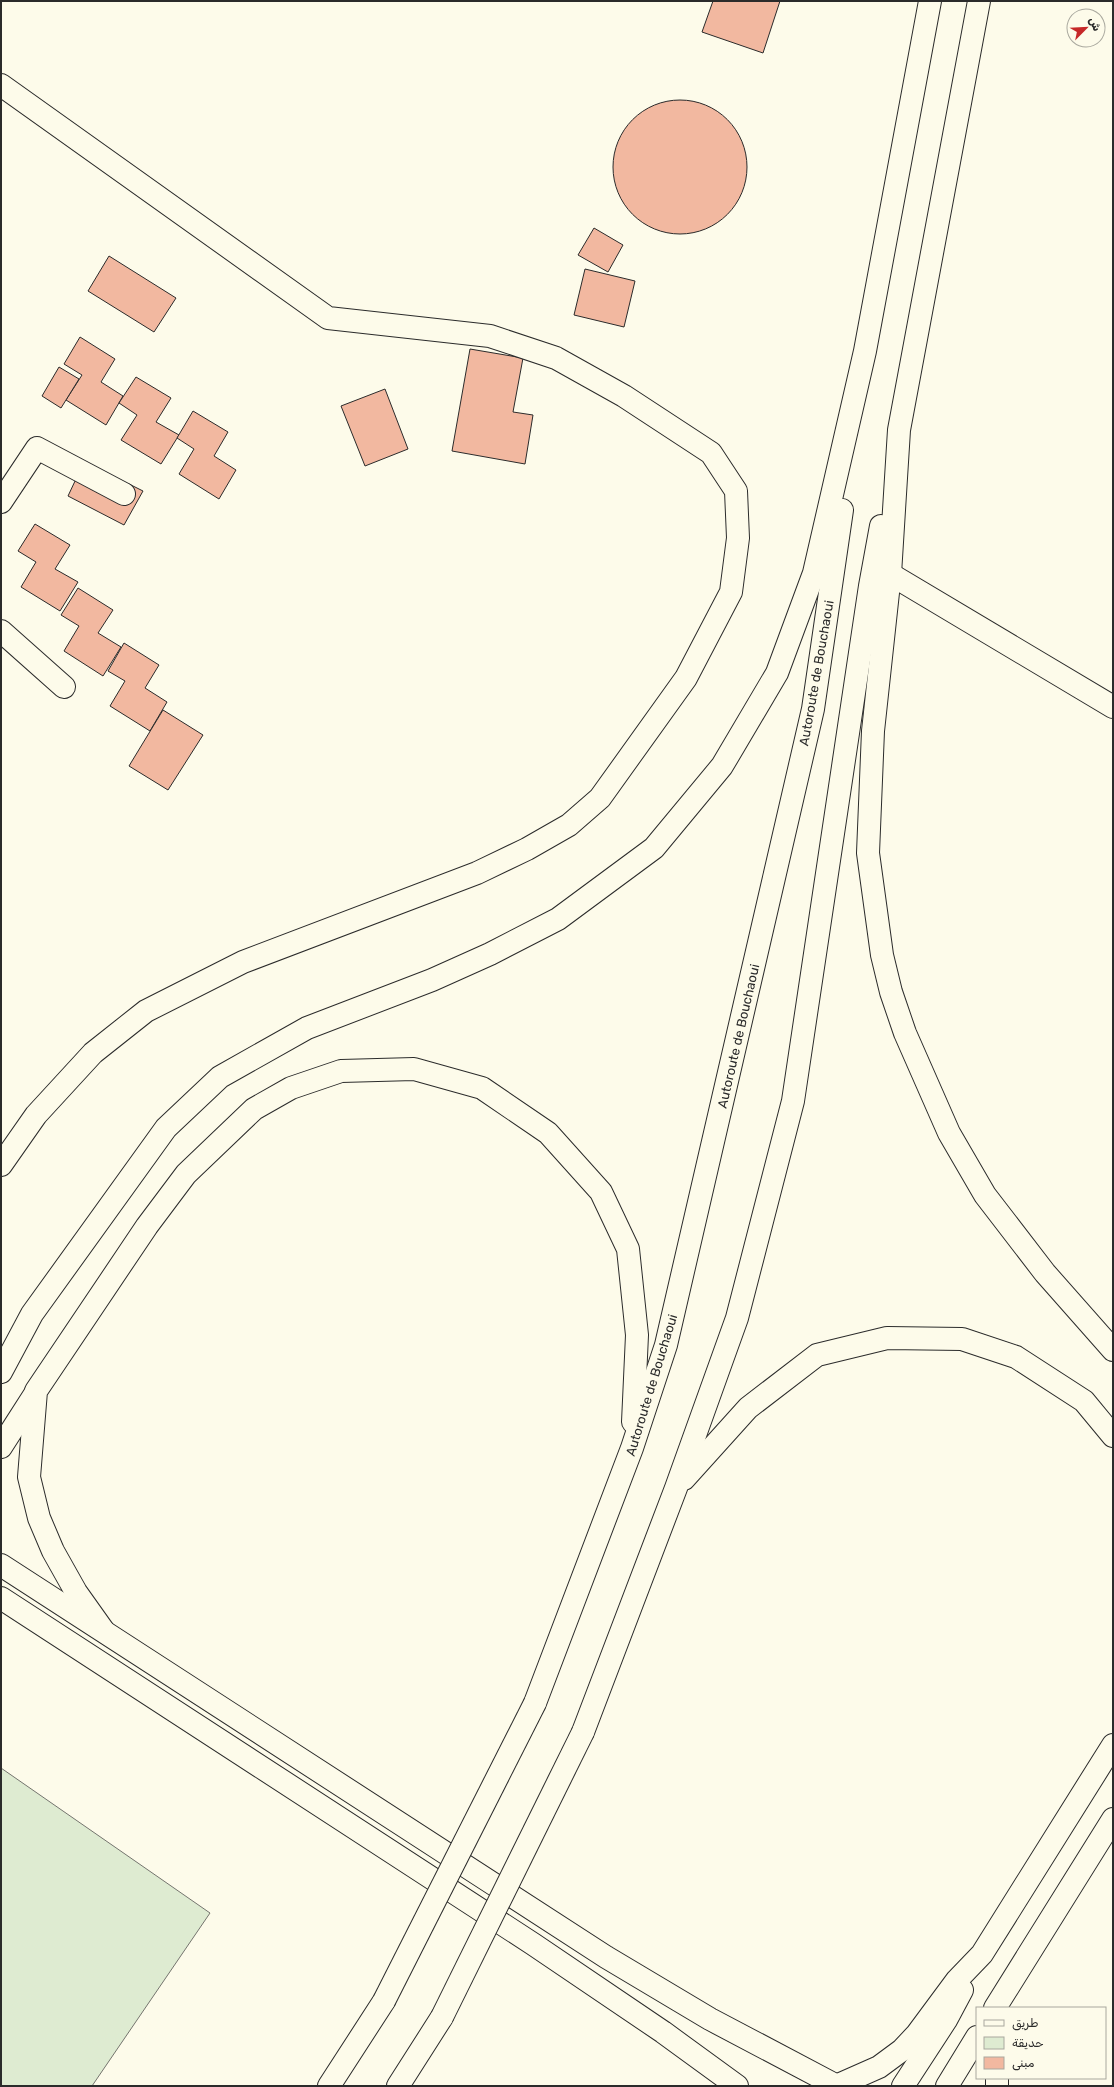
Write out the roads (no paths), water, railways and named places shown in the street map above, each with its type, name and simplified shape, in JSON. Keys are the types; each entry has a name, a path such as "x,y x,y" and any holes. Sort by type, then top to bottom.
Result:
{"main road":[{"path":"1,1356 166,1128 220,1076 307,1028 432,980 490,954 558,919 654,848 722,766 776,673 814,573 865,351 930,1"},
{"path":"398,2086 442,2017 583,1732 676,1488 737,1318 793,1101 870,586 979,1"},
{"path":"1,85 328,318 490,336 556,358 624,396 711,453 736,491 738,538 731,592 686,678 600,798 569,825 527,849 476,873 243,962 146,1011 93,1053 36,1115 1,1164"},
{"name":"Autoroute de Bouchaoui","path":"329,2086 384,2001 536,1702 632,1448 666,1345 813,709 865,351"},
{"path":"899,430 890,574 873,731 868,854 882,955 891,992 905,1033 926,1085 949,1133 985,1195 1045,1273 1113,1350"},
{"path":"1,502 37,448 124,494"},
{"path":"890,574 1113,707"},
{"path":"1,631 64,687"},
{"path":"1,1447 36,1391 147,1226 186,1174 254,1108 291,1088 341,1071 414,1069 482,1088 548,1133 601,1192 628,1249 637,1335 632,1448"},
{"path":"1,1372 32,1314"},
{"path":"676,1488 748,1408 816,1354 886,1338 962,1339 1016,1357 1084,1401 1113,1436"},
{"path":"36,1391 29,1477 39,1518 53,1551 72,1585 103,1630"},
{"path":"1,1565 606,1957 710,2019 837,2086 879,2067 902,2050 917,2034 957,1980 982,1954"},
{"path":"1,1598 526,1940 663,2032 737,2086"},
{"path":"903,2086 946,2020 982,1954 1113,1745"},
{"path":"996,2007 1113,1819"},
{"path":"1009,2007 1019,1969"},
{"path":"947,2086 976,2039"}]}
